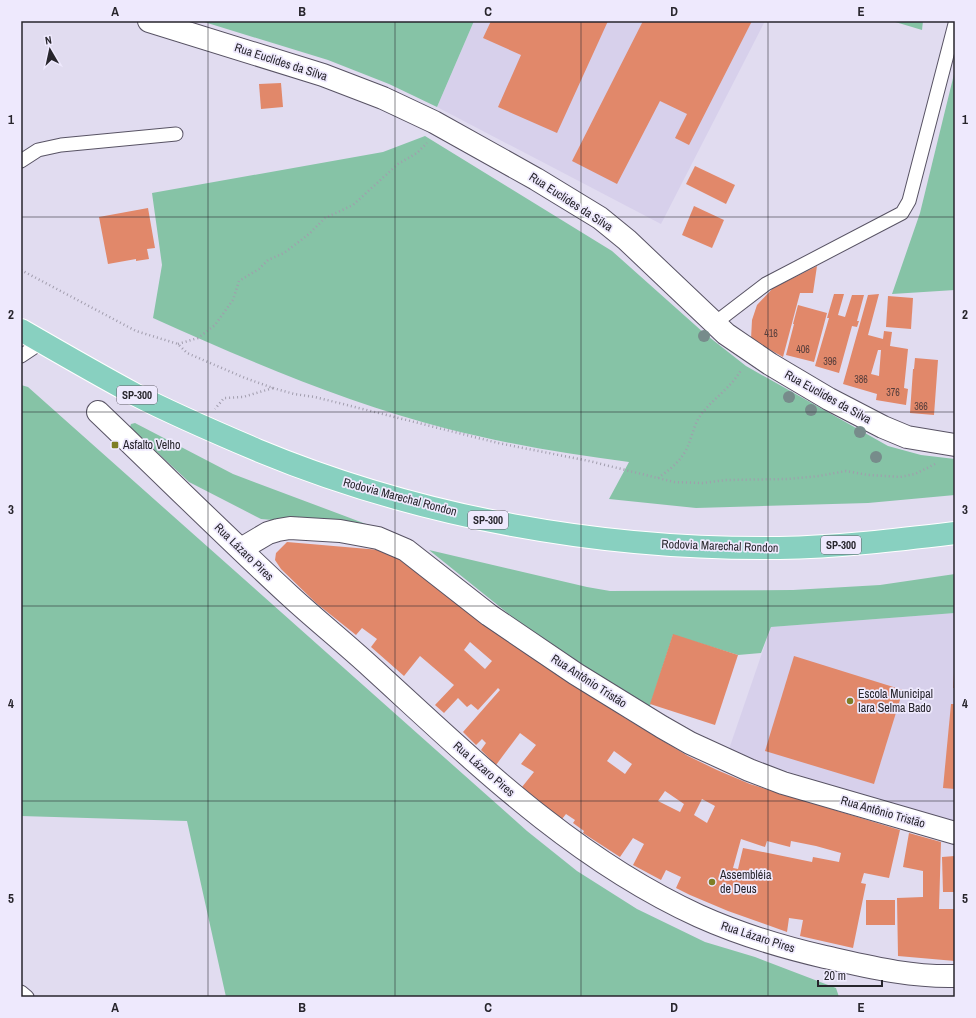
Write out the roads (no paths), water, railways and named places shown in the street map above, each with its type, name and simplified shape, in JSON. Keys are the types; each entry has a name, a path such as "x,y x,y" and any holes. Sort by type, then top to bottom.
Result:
{"main road":[{"name":"Rodovia Marechal Rondon","path":"21,330 139,396 258,450 342,481 427,506 514,526 602,539 691,546 780,548 869,543 955,533"}],"street":[{"name":"Rua Euclides da Silva","path":"149,21 323,75 383,98 449,130 536,179 600,218 627,240 726,334 752,352 829,399 883,427 948,453"},
{"name":"Rua Lázaro Pires","path":"98,412 289,595 360,657 487,773 531,810 576,844 642,886 698,916 730,929 776,944 885,971 904,974 955,976"},
{"name":"Rua Antônio Tristão","path":"241,549 268,533 290,528 340,531 378,538 406,550 489,615 570,670 662,728 690,743 749,770 783,782 955,833"}],"lane":[{"path":"715,323 766,284 902,213 908,201 955,24"},
{"path":"21,160 38,150 61,145 176,134"},
{"path":"21,356 42,342"},
{"path":"21,992 27,997"}],"place":[{"name":"Asfalto Velho","path":"115,445"},
{"name":"Escola Municipal Iara Selma Bado","path":"850,701"},
{"name":"Assembléia de Deus","path":"712,882"}]}
